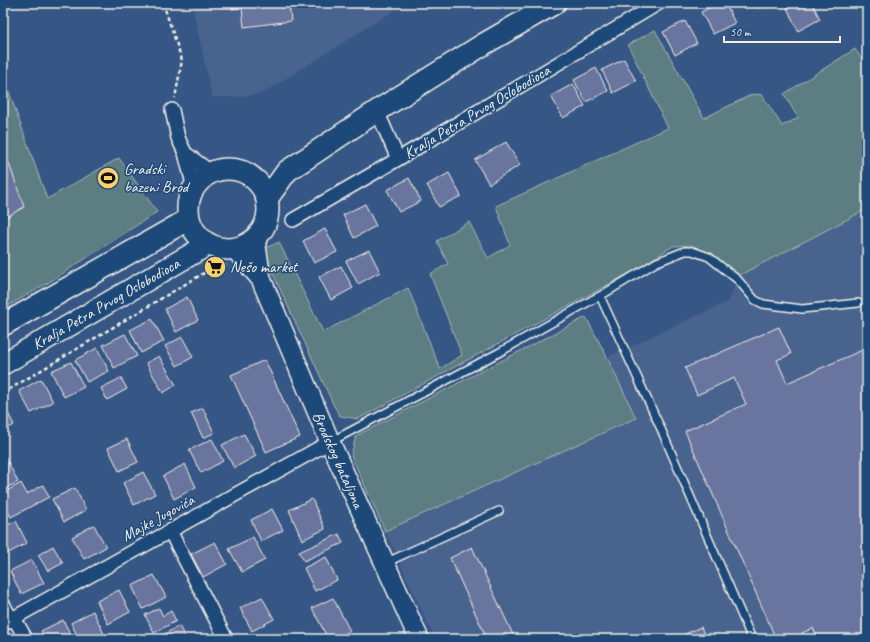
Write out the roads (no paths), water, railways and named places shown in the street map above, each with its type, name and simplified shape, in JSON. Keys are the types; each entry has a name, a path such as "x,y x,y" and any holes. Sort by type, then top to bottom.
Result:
{"main road":[{"path":"267,199 287,171 377,110 484,44 555,3"},
{"path":"233,169 253,177 262,187 267,199 268,210 266,221 262,231 234,257 200,238 189,219 188,208 190,197 194,188 202,179 212,173 233,169"},
{"path":"253,177 287,171"},
{"name":"Kralja Petra Prvog Oslobodioca","path":"3,325 189,219"},
{"name":"Kralja Petra Prvog Oslobodioca","path":"3,364 209,244"}],"street":[{"name":"Kralja Petra Prvog Oslobodioca","path":"293,220 659,3"},
{"path":"172,110 178,138 186,152 194,188"},
{"path":"377,110 398,159"},
{"path":"186,152 212,173"},
{"name":"Brodskog bataljona","path":"254,239 261,279 330,442 419,639"},
{"name":"Brodskog bataljona","path":"234,257 261,279"},
{"name":"Majke Jugovića","path":"9,621 330,442"},
{"path":"170,531 226,639"},
{"path":"9,621 26,639"}],"lane":[{"path":"330,442 500,352 657,262 685,251 692,251 709,257 738,280 755,300 763,304 802,309 858,303"},
{"path":"600,296 661,430 752,639"},
{"path":"385,563 499,511"},
{"path":"3,598 9,621"}],"place":[{"name":"Gradski bazeni Brod","path":"108,178"},
{"name":"Nešo market","path":"215,267"}]}
